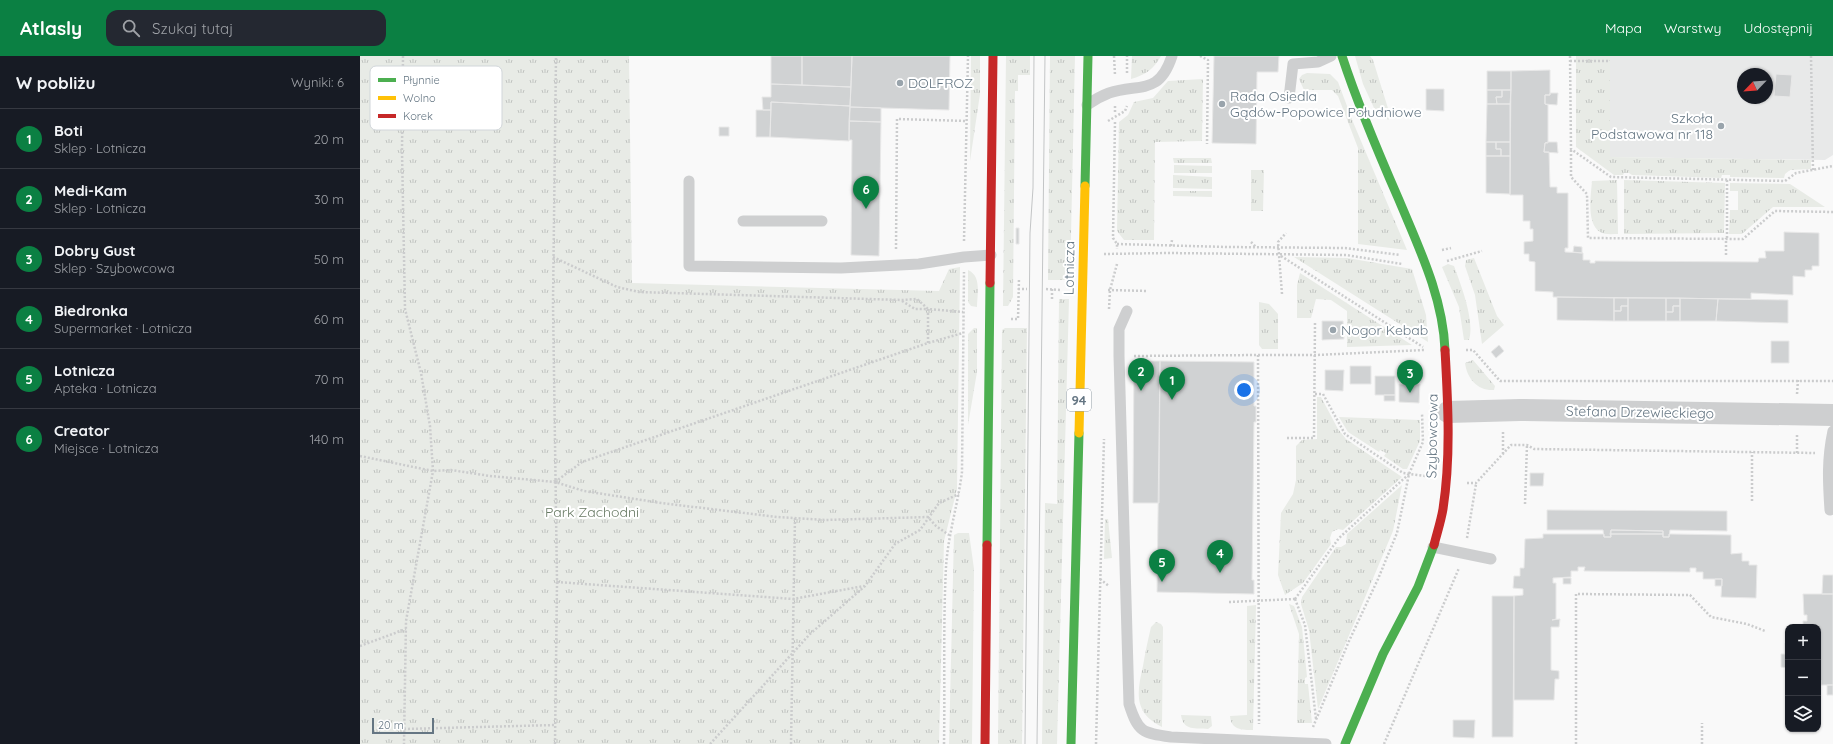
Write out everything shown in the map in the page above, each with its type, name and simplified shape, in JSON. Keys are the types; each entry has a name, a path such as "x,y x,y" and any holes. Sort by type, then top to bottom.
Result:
{"main road":[{"path":"985,744 993,56"},
{"name":"Lotnicza","path":"1071,744 1088,56"},
{"name":"Szybowcowa","path":"1342,56 1359,107 1433,285 1444,328 1448,412 1448,461 1446,480 1442,510 1433,546 1418,587 1383,654 1345,744"}],"street":[{"name":"Stefana Drzewieckiego","path":"1448,412 1520,410 1833,415"}],"lane":[{"path":"1087,105 1108,93 1148,86 1162,76 1172,56"},
{"path":"1289,98 1293,64 1318,62 1331,56"},
{"path":"689,181 689,266 821,268 896,266 991,255"},
{"path":"743,221 822,222"},
{"path":"1127,311 1119,329 1119,356 1129,704 1135,722 1149,734 1171,737 1326,744"},
{"path":"1830,510 1828,453 1833,431"},
{"path":"1433,546 1490,559"}],"path":[{"path":"403,56 403,66"},
{"path":"555,744 557,582 553,257 556,56"},
{"path":"944,744 946,567 949,535 959,494 962,472 963,312 968,56"},
{"path":"1114,56 1115,82"},
{"path":"1200,56 1208,60 1207,144"},
{"path":"1570,56 1571,177 1587,194 1588,238 1743,239 1775,211 1833,212"},
{"path":"1811,56 1813,171"},
{"path":"1570,61 1610,61"},
{"path":"896,266 897,119 967,121"},
{"path":"1115,122 1113,238 1117,244 1117,249"},
{"path":"402,130 405,309 421,373 430,426 433,471 406,629 404,744"},
{"path":"1571,149 1611,178 1785,181 1796,173 1833,166"},
{"path":"1726,254 1727,180"},
{"path":"1282,294 1278,242 1286,233"},
{"path":"1171,246 1172,240"},
{"path":"1251,242 1256,247"},
{"path":"1117,244 1345,248 1403,256"},
{"path":"1456,259 1482,251"},
{"path":"1103,254 1168,253 1346,255 1406,264"},
{"path":"1119,356 1180,354 1316,355 1429,350 1280,255"},
{"path":"553,257 617,287 639,292 902,300 917,299 928,310 928,343"},
{"path":"1109,313 1109,290 1117,264"},
{"path":"1006,319 1018,319 1019,278"},
{"path":"1018,289 1027,289"},
{"path":"1046,289 1065,290"},
{"path":"1052,289 1052,299"},
{"path":"1109,290 1148,291"},
{"path":"902,300 915,309 963,312"},
{"path":"1287,438 1314,438 1316,355 1315,322"},
{"path":"555,482 582,462 928,343 963,333"},
{"path":"1446,350 1473,350 1500,382 1833,381"},
{"path":"1258,355 1258,724 1265,724"},
{"path":"1315,394 1323,394 1345,434 1403,473 1476,483"},
{"path":"1308,743 1313,727 1349,641 1378,579 1397,532 1409,474 1423,442 1422,414"},
{"path":"1096,744 1104,431"},
{"path":"1797,434 1797,453"},
{"path":"1384,744 1465,553 1476,483 1511,445 1527,445 1534,449 1828,453"},
{"path":"1525,504 1527,445"},
{"path":"1752,452 1752,501"},
{"path":"360,456 433,471 451,470 490,476 555,482 584,491 661,503 795,518 825,520 928,517"},
{"path":"1229,602 1259,602 1295,599 1339,538 1409,474"},
{"path":"710,744 810,634 865,586 895,544 920,530 939,503 959,494"},
{"path":"928,517 936,526 949,535"},
{"path":"791,744 795,518"},
{"path":"557,582 793,599 865,586"},
{"path":"1576,744 1576,594 1690,596 1711,618 1747,624 1765,631"},
{"path":"1295,599 1305,625 1316,720"},
{"path":"360,646 406,629"},
{"path":"1702,724 1702,744"},
{"path":"404,729 555,725"},
{"path":"1307,727 1313,727"}],"shaded area":[{"name":"Szkoła Podstawowa nr 118","path":"1610,56 1833,56 1833,155 1825,160 1609,157"}],"green space":[{"name":"Park Zachodni","path":"360,56 629,56 632,283 939,291 949,269 960,267 957,489 944,541 939,744 360,744"},
{"path":"971,56 980,56 980,94 970,161"},
{"path":"1006,56 1030,56 1030,75 1018,75 1018,91 1015,91 1013,297 1008,306 1003,306"},
{"path":"1050,56 1075,56 1070,280 1048,280"},
{"path":"1132,56 1161,56 1149,71 1141,76 1131,79"},
{"path":"1355,56 1370,56 1373,60 1391,118 1388,120 1374,108 1363,84"},
{"path":"1576,56 1610,56 1610,157 1811,160 1811,169 1790,170 1785,174 1784,178 1730,177 1730,175 1722,175 1721,178 1632,175 1629,173 1614,175 1576,147"},
{"path":"1307,73 1330,74 1338,82 1353,122 1407,250 1358,244 1358,148 1338,96 1332,90 1304,90 1299,79 1302,75"},
{"path":"1203,79 1202,141 1155,142 1154,240 1124,240 1117,231 1119,122 1128,115 1134,102 1153,98 1168,81"},
{"path":"1173,158 1211,158 1212,163 1174,163"},
{"path":"1174,165 1212,166 1212,173 1174,173"},
{"path":"1251,170 1264,170 1263,211 1251,211"},
{"path":"1173,175 1212,177 1212,189 1173,188"},
{"path":"1617,180 1618,234 1604,234 1596,228 1591,216 1590,201 1592,181"},
{"path":"1624,180 1725,183 1724,233 1624,234"},
{"path":"1730,183 1790,184 1825,207 1773,207 1742,234 1729,234 1730,210 1738,210 1738,191 1730,191"},
{"path":"1173,191 1212,191 1212,197 1173,196"},
{"path":"1294,257 1347,258 1412,269 1426,315 1428,342"},
{"path":"1474,258 1497,316 1504,325 1482,344 1475,295 1465,266 1466,260"},
{"path":"1448,264 1454,266 1469,313 1469,340 1464,340 1459,307 1442,267"},
{"path":"968,270 977,281 977,307 971,306 968,302"},
{"path":"1300,273 1412,345 1347,347 1347,311 1331,300 1316,299 1311,318 1297,318 1297,285"},
{"path":"1059,299 1069,299 1057,744 1042,744 1045,503 1057,504"},
{"path":"1259,302 1269,304 1278,314 1278,349 1262,349 1259,345"},
{"path":"974,328 977,328 977,372 968,425 968,334"},
{"path":"1005,328 1027,328 1022,744 998,744 1002,330"},
{"path":"1473,360 1495,386 1494,390 1488,390 1478,386 1471,379 1465,363"},
{"path":"1317,397 1321,397 1338,429 1346,439 1402,477 1343,530 1338,529 1332,532 1330,538 1331,544 1303,583 1285,595 1278,575 1281,513 1293,494 1296,480 1296,446 1302,440 1317,439"},
{"path":"1339,417 1420,420 1420,441 1407,469 1403,469 1384,456 1386,453 1380,450 1379,452 1348,432"},
{"path":"1402,485 1393,531 1318,709 1309,630 1301,604 1302,597 1336,547 1341,547 1346,544 1347,534"},
{"path":"1105,519 1108,519 1112,558 1104,559"},
{"path":"958,533 969,533 974,569 972,744 949,744 954,535"},
{"path":"1289,604 1294,606 1302,627 1307,677 1305,678 1305,684 1308,684 1312,723 1297,723 1299,634"},
{"path":"1256,605 1253,730 1245,730 1235,727 1232,724 1230,716 1247,715 1247,606"},
{"path":"1156,622 1161,624 1163,627 1162,727 1146,715 1139,701 1139,685 1151,627"},
{"path":"1181,715 1211,716 1212,726 1208,729 1191,728 1184,724"}],"building":[{"path":"771,56 802,56 802,85 771,84"},
{"path":"802,56 852,56 851,87 802,85"},
{"name":"DOLFROZ","path":"852,56 950,56 949,110 850,107"},
{"path":"1214,56 1279,56 1278,72 1257,72 1256,144 1212,143"},
{"path":"1550,70 1550,95 1545,95 1545,104 1548,105 1548,143 1545,143 1544,152 1549,152 1550,187 1557,187 1557,193 1568,193 1568,248 1565,248 1565,252 1583,253 1583,260 1590,260 1590,263 1595,263 1595,261 1758,262 1759,258 1766,258 1765,251 1784,251 1784,232 1819,233 1819,266 1812,266 1812,270 1805,270 1805,277 1793,276 1793,295 1751,293 1751,299 1553,297 1553,292 1535,291 1535,262 1529,261 1529,254 1524,254 1524,242 1533,241 1533,229 1530,229 1530,221 1523,221 1523,195 1510,195 1511,71"},
{"path":"1487,71 1511,71 1511,90 1487,90"},
{"path":"1776,74 1792,75 1790,97 1774,96"},
{"path":"771,84 851,87 850,106 771,102 771,110 763,110 762,97 771,97"},
{"path":"1426,89 1444,89 1444,111 1426,110"},
{"path":"1487,90 1502,90 1502,97 1496,97 1497,104 1487,104"},
{"path":"1502,90 1511,90 1510,104 1497,104 1496,97 1502,97"},
{"path":"1550,93 1558,93 1557,105 1545,104 1545,95 1550,95"},
{"path":"771,102 850,106 849,141 770,137"},
{"path":"1487,104 1510,104 1510,142 1486,142"},
{"path":"850,107 881,108 881,122 849,121"},
{"path":"756,110 771,110 770,137 756,137"},
{"path":"849,121 881,122 879,256 851,255 852,140 849,140"},
{"path":"719,127 729,127 729,136 719,136"},
{"path":"1486,142 1496,142 1496,149 1501,149 1501,156 1486,156"},
{"path":"1496,142 1510,142 1510,156 1501,156 1501,149 1496,149"},
{"path":"1557,142 1558,153 1544,152 1545,143"},
{"path":"1486,156 1510,156 1510,194 1486,193"},
{"path":"1016,228 1019,228 1019,244 1016,244"},
{"path":"1574,246 1582,247 1582,253 1573,252"},
{"path":"1557,297 1614,298 1614,321 1557,320"},
{"path":"1614,298 1628,298 1628,306 1621,306 1621,311 1614,311"},
{"path":"1628,298 1666,298 1666,321 1628,321"},
{"path":"1666,298 1680,298 1680,306 1673,306 1673,312 1666,312"},
{"path":"1680,298 1718,299 1716,321 1680,321"},
{"path":"1718,299 1788,300 1788,323 1716,321"},
{"path":"1621,306 1628,306 1628,321 1614,321 1614,311 1621,311"},
{"path":"1673,306 1680,306 1680,321 1666,321 1666,312 1673,312"},
{"path":"1322,321 1343,321 1344,339 1322,340"},
{"path":"1771,341 1789,341 1789,363 1771,363"},
{"path":"1499,345 1504,351 1496,358 1491,352"},
{"path":"1134,361 1160,361 1159,503 1133,503"},
{"path":"1160,361 1254,362 1254,406 1256,406 1256,422 1254,422 1252,580 1254,580 1254,594 1157,592"},
{"path":"1350,366 1371,366 1371,384 1350,384"},
{"path":"1325,370 1344,370 1343,391 1325,390"},
{"path":"1375,376 1395,376 1395,395 1375,395"},
{"path":"1399,384 1420,384 1419,403 1399,402"},
{"path":"1384,395 1395,395 1395,401 1384,401"},
{"path":"1530,473 1544,473 1543,486 1530,486"},
{"path":"1547,510 1727,511 1727,531 1670,530 1669,537 1663,537 1663,531 1611,530 1611,537 1604,537 1603,530 1547,530"},
{"path":"1611,530 1663,531 1663,534 1610,534"},
{"path":"1543,534 1604,534 1604,537 1611,537 1610,534 1663,534 1663,537 1669,537 1669,534 1731,535 1731,554 1742,553 1742,561 1749,561 1749,565 1757,565 1756,598 1721,597 1722,579 1703,579 1703,572 1696,572 1696,568 1690,568 1690,572 1584,571 1585,567 1578,567 1578,571 1571,571 1571,577 1553,578 1553,583 1556,583 1556,619 1552,620 1560,619 1559,627 1551,627 1551,670 1559,671 1559,679 1555,679 1554,700 1514,700 1514,596 1523,595 1523,589 1513,588 1514,576 1520,576 1520,568 1524,568 1525,539 1543,538"},
{"path":"1823,575 1833,575 1833,594 1822,594"},
{"path":"1563,578 1571,578 1571,584 1563,584"},
{"path":"1715,579 1722,579 1722,586 1715,586"},
{"path":"1803,594 1833,594 1833,685 1821,685 1821,624 1803,624 1803,621 1807,621 1807,615 1804,615"},
{"path":"1492,596 1514,596 1513,737 1492,737"},
{"path":"1781,654 1785,654 1785,668 1781,667"},
{"path":"1827,685 1833,685 1833,695 1827,695"},
{"path":"1453,720 1475,720 1474,738 1453,737"}],"tram line":[{"path":"1025,744 1030,233 1033,188 1034,56"},
{"path":"1037,744 1045,56"}],"traffic: fast":[{"path":"1085,186 1088,56"},
{"path":"1342,56 1369,128 1429,273 1440,311 1445,350"},
{"path":"987,545 990,283"},
{"path":"1071,744 1079,433"},
{"path":"1345,744 1383,654 1418,587 1434,545"}],"traffic: slow":[{"path":"1079,433 1085,186"}],"traffic: jam":[{"path":"990,283 993,56"},
{"path":"1434,545 1443,509 1446,489 1448,410 1445,350"},
{"path":"985,744 987,545"}],"place":[{"name":"DOLFROZ","path":"900,83"},
{"name":"Rada Osiedla Gądów-Popowice Południowe","path":"1222,104"},
{"name":"Szkoła Podstawowa nr 118","path":"1721,126"},
{"name":"Creator","path":"866,209"},
{"name":"Nogor Kebab","path":"1333,330"},
{"name":"Medi-Kam","path":"1141,391"},
{"name":"Dobry Gust","path":"1410,393"},
{"name":"Boti","path":"1172,400"},
{"name":"Biedronka","path":"1220,573"},
{"name":"Lotnicza","path":"1162,582"}]}
